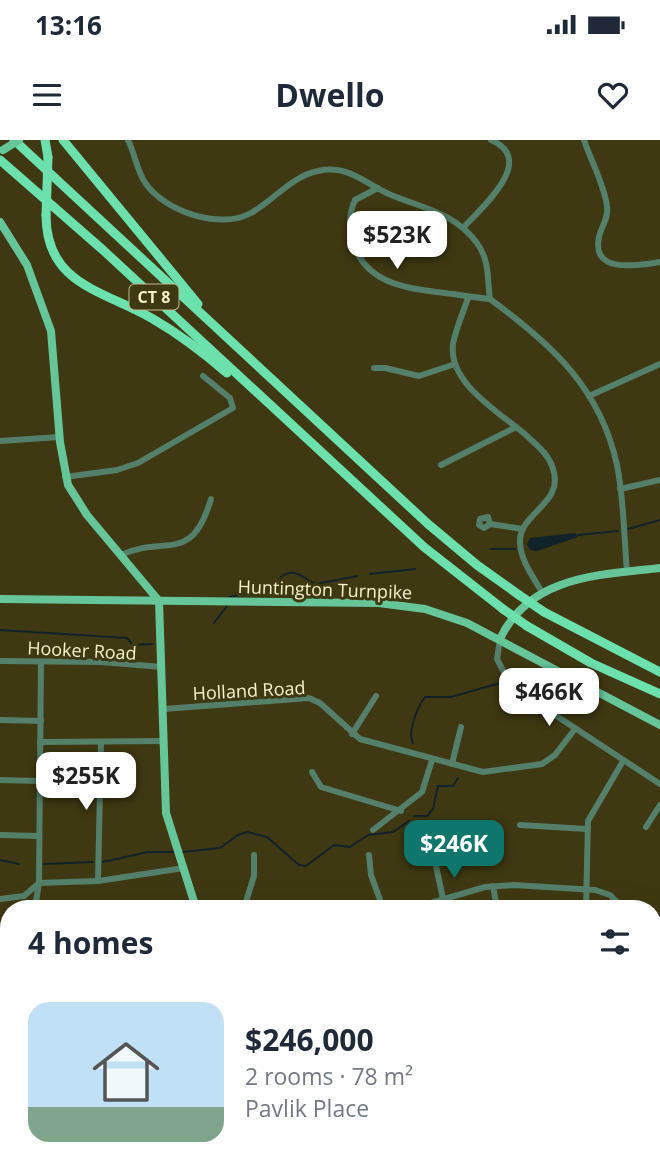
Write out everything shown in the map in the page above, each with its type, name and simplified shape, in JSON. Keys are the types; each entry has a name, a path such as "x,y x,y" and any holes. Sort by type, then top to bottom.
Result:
{"highway":[{"name":"CT 8","path":"16,140 446,540 544,612 605,646 660,672"},
{"path":"46,140 46,215 50,246 70,275 172,331 305,438"},
{"path":"62,140 206,313 271,378"},
{"name":"CT 8","path":"0,160 103,250 424,547 527,626 591,663 660,694"},
{"path":"605,646 660,667"}],"main road":[{"path":"0,152 16,140"},
{"path":"0,222 27,265 51,331 59,437 65,477 79,505 159,601 166,813 194,900"},
{"path":"499,639 522,608 542,592 570,580 660,568"},
{"name":"Huntington Turnpike","path":"0,599 401,605 445,615 499,639 660,725"}],"street":[{"path":"128,140 141,175 152,191 172,204 214,220 234,220 251,214 293,183 318,171 346,171 378,188 440,212 463,228 485,259 490,299"},
{"path":"463,228 502,184 508,173 506,153 500,144 491,140"},
{"path":"584,140 608,207 598,239 600,251 606,261 616,267 660,262"},
{"path":"378,188 355,200 350,214 353,240 370,270 400,287 490,299 547,343 589,396 609,437 620,489 626,572"},
{"path":"468,298 453,344 455,364 467,384 548,457 555,481 554,491 523,529 520,541 524,561 542,592"},
{"path":"374,368 419,376 455,364"},
{"path":"589,396 660,364"},
{"path":"65,477 117,470 138,463 233,408 230,398 203,376"},
{"path":"441,465 516,427"},
{"path":"0,441 59,437"},
{"path":"620,489 660,480"},
{"path":"121,555 143,548 165,548 188,538 201,527 211,499"},
{"path":"490,524 523,529"},
{"path":"499,639 497,659 506,681 525,697 660,784"},
{"name":"Hooker Road","path":"0,661 162,667"},
{"path":"36,900 39,883 41,662"},
{"path":"352,734 376,696"},
{"name":"Holland Road","path":"164,709 309,698 320,703 352,734 432,760 491,773 534,767 551,759 576,729"},
{"path":"0,720 41,721"},
{"path":"452,764 461,727"},
{"path":"40,742 164,741"},
{"path":"99,881 101,743"},
{"path":"373,830 401,811 427,785 432,760"},
{"path":"586,900 587,829 597,802 623,761"},
{"path":"312,772 321,787 401,811"},
{"path":"0,780 39,781"},
{"path":"646,827 660,805"},
{"path":"520,825 587,829"},
{"path":"0,835 38,836"},
{"path":"247,900 252,884 254,855"},
{"path":"369,855 371,875 380,900"},
{"path":"441,856 436,866 444,899"},
{"path":"0,899 24,896 39,883 99,881 183,865"},
{"path":"493,886 496,900"},
{"path":"441,900 493,886 587,889 610,895 615,900"}],"water":[{"path":"575,533 578,537 537,551 530,550 527,544 530,538"}],"waterway":[{"path":"628,529 660,520"},
{"path":"578,535 618,531"},
{"path":"491,549 515,549"},
{"path":"370,574 415,569"},
{"path":"230,597 247,593 275,594 281,577 291,573 299,574 316,584 357,576"},
{"path":"214,623 227,606"},
{"path":"0,630 127,638 133,645 152,644"},
{"path":"413,743 412,727 425,697 451,697 500,683"},
{"path":"414,816 427,816 433,809 438,786 453,786 458,778"},
{"path":"183,852 220,848 247,832 267,837 299,865 306,866 334,845 350,847 368,835 393,832 409,821"},
{"path":"103,862 148,852 174,852"},
{"path":"0,860 19,864"},
{"path":"44,864 93,862"}]}
